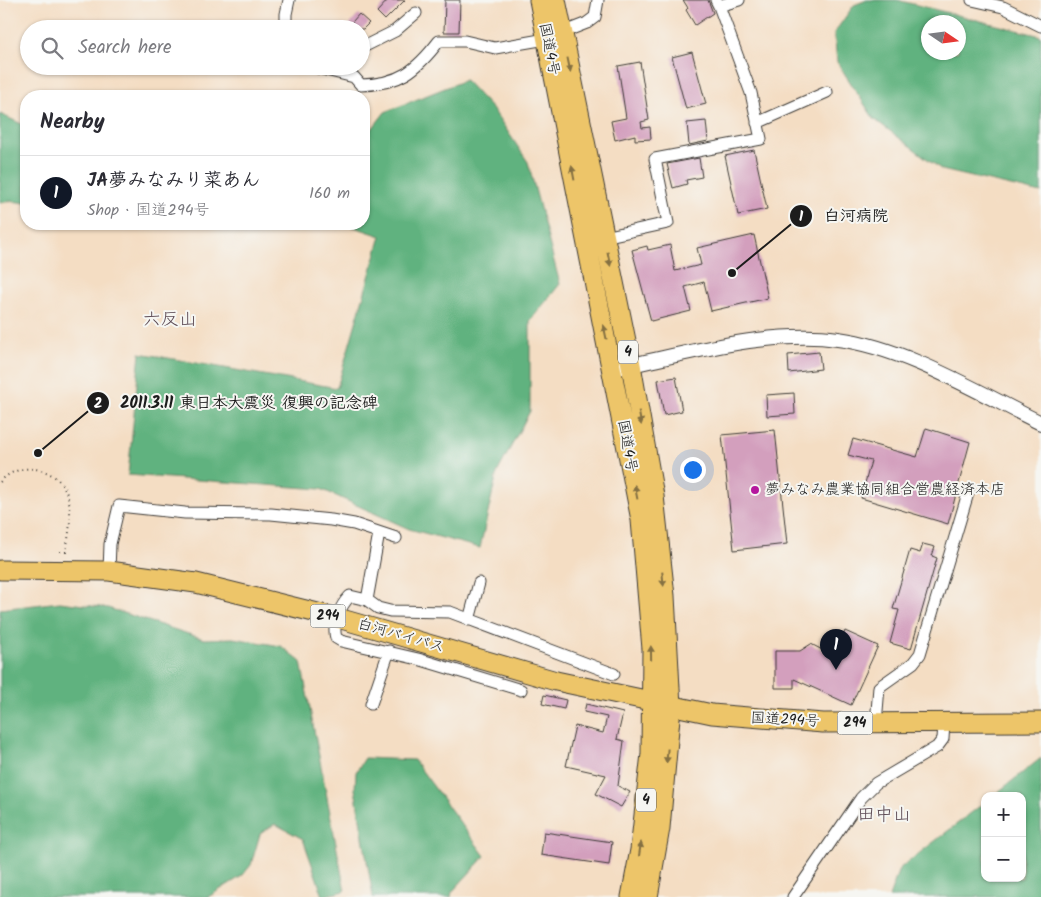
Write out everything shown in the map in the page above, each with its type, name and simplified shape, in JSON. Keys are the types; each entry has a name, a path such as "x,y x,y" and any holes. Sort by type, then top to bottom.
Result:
{"highway":[{"name":"国道4号","path":"539,0 554,35 604,237 641,520 652,649 650,754 640,850 631,897"},
{"name":"国道4号","path":"556,0 554,35 622,367 654,496 665,596 671,707 660,828 648,897"},
{"name":"白河バイパス","path":"0,570 109,571 196,583 338,618 556,681 650,702"},
{"name":"国道294号","path":"650,702 712,714 786,722 1041,722"}],"street":[{"path":"286,20 289,0"},
{"path":"348,75 354,77 361,85 382,85 398,79 417,68 439,41 465,41 495,48 554,35 587,23 595,17 598,0"},
{"path":"604,237 668,223 655,159 760,139 751,93 717,3 739,0"},
{"path":"972,0 1003,7 1041,26"},
{"path":"370,44 396,31 416,13"},
{"path":"757,123 827,92"},
{"path":"622,367 771,338 837,339 878,348 914,361 1041,423"},
{"path":"876,723 879,686 913,663 920,654 969,490"},
{"path":"109,571 110,544 119,506 185,513 271,514 354,524 396,538"},
{"path":"367,600 379,533"},
{"path":"469,620 479,583"},
{"path":"521,690 389,651 336,638 335,633 342,604 350,596 367,600 378,608 390,611 450,612 614,674"},
{"path":"371,704 389,651"},
{"path":"793,897 861,798 876,783 937,747 943,739 944,722"}],"path":[{"path":"0,482 18,471 31,467 45,470 58,480 67,493 70,530 66,552 58,552"}],"green space":[{"path":"867,0 897,0 957,15 921,15 921,60 966,60 966,17 1041,36 1041,193 942,170 874,119 837,62 834,33 854,5"},
{"path":"465,80 494,111 528,162 560,284 530,321 530,411 497,473 480,548 409,529 321,489 128,475 140,353 337,388 381,236 363,230 370,230 370,131 385,112"},
{"path":"0,114 20,123 20,202 11,201 0,203"},
{"path":"60,602 108,608 204,639 233,638 281,646 301,662 345,891 323,896 303,839 275,824 260,834 251,865 242,876 208,897 0,897 0,609"},
{"path":"365,758 414,760 485,856 452,892 451,897 373,897 355,789 356,772"},
{"path":"1041,758 1041,897 889,897 899,869 981,805 981,882 1026,882 1026,792 998,792"}],"building":[{"path":"388,0 405,0 385,20 377,12"},
{"path":"445,0 460,0 459,32 444,32"},
{"path":"683,0 708,0 713,13 695,25 686,10 688,8"},
{"path":"359,14 366,20 354,20"},
{"path":"692,52 706,104 686,109 672,57"},
{"path":"640,62 649,120 641,122 642,128 650,127 651,139 635,140 635,135 615,140 611,121 626,118 618,66"},
{"path":"706,121 708,141 689,145 687,123"},
{"path":"754,150 767,209 738,215 725,156"},
{"path":"699,158 702,177 686,180 687,184 673,188 667,164"},
{"path":"754,235 768,298 711,311 704,282 685,287 691,311 651,321 632,250 647,246 648,250 670,245 675,271 701,265 697,248"},
{"path":"819,352 821,369 789,373 788,355"},
{"path":"676,377 682,411 664,415 658,380"},
{"path":"794,393 795,414 767,416 766,395"},
{"path":"926,428 970,442 948,524 861,498 871,461 848,455 853,439 917,457"},
{"name":"夢みなみ農業協同組合営農経済本店","path":"775,430 787,544 734,550 722,435"},
{"path":"923,544 935,547 932,556 937,558 911,649 890,643 899,610 893,609 910,550 920,553"},
{"path":"845,631 878,646 851,705 794,679 794,688 775,688 775,651 800,651 811,644 834,656"},
{"path":"544,695 566,700 564,709 542,704"},
{"path":"586,704 623,713 617,739 624,741 618,786 630,792 621,807 596,794 606,775 566,766 575,726 603,733 607,717 584,712"},
{"path":"544,832 612,842 609,865 541,855"}],"place":[{"name":"白河病院","path":"732,273"},
{"name":"2011.3.11 東日本大震災 復興の記念碑","path":"38,453"},
{"name":"夢みなみ農業協同組合営農経済本店","path":"755,490"},
{"name":"JA夢みなみり菜あん","path":"836,670"}],"district":[{"name":"六反山","path":"170,320"},
{"name":"田中山","path":"884,815"}]}
